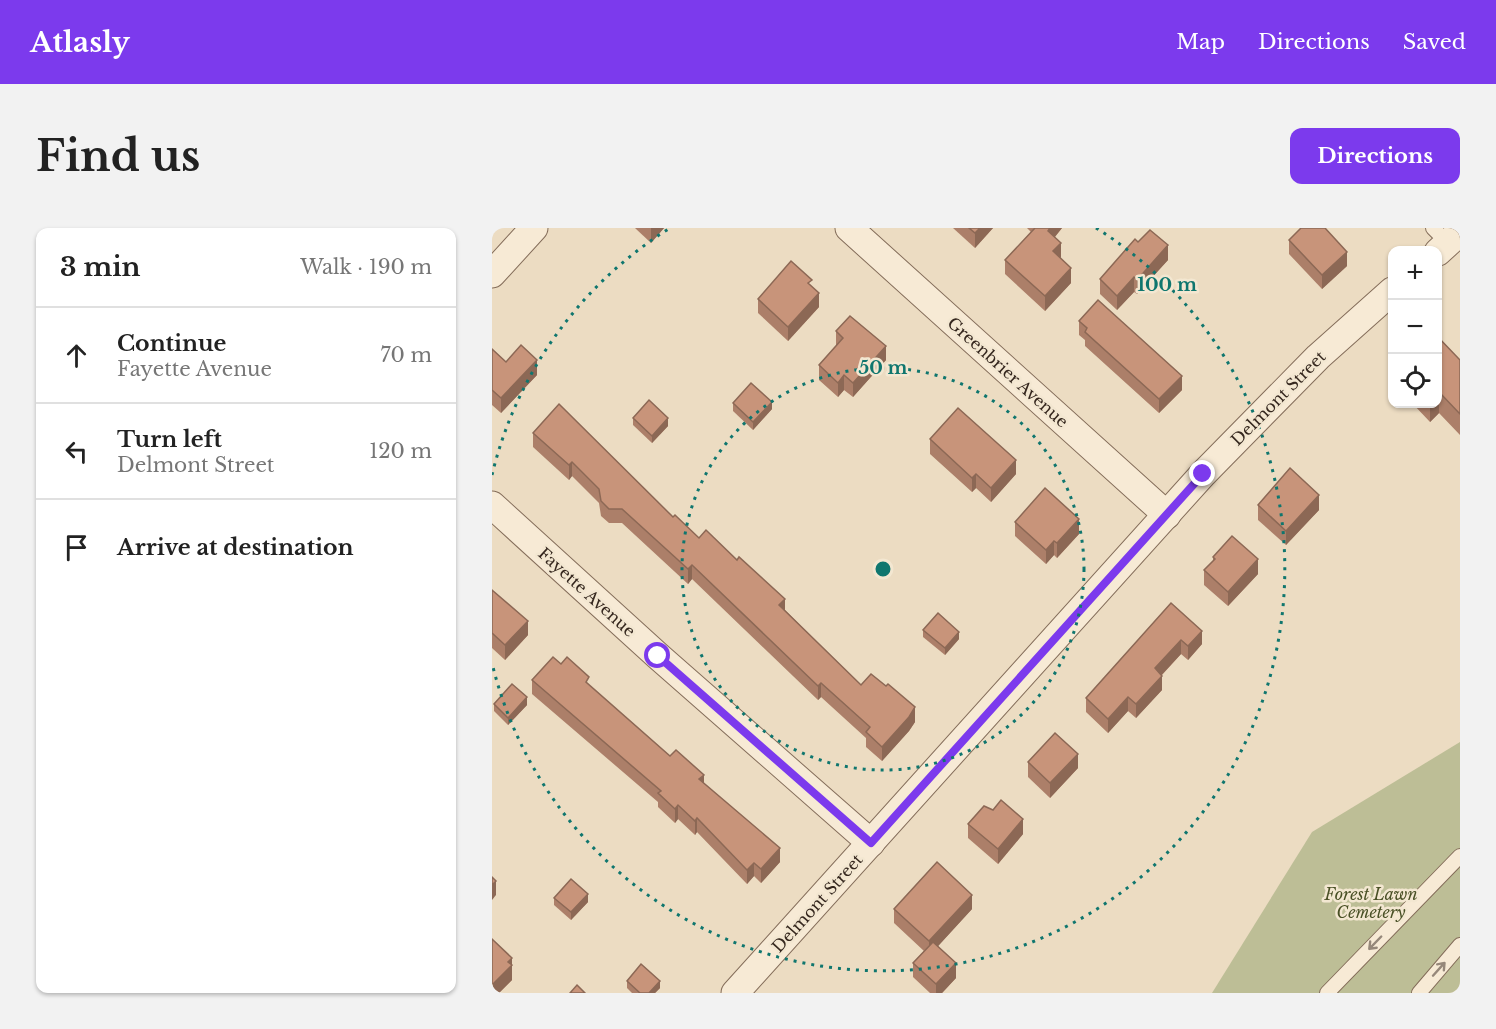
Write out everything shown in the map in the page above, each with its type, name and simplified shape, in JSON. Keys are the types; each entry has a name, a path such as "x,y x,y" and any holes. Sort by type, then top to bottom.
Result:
{"street":[{"path":"492,274 534,228"},
{"name":"Greenbrier Avenue","path":"849,228 1167,515"},
{"name":"Delmont Street","path":"735,993 1203,474 1318,357 1388,295"},
{"name":"Fayette Avenue","path":"492,505 658,656 871,843"}],"lane":[{"path":"1327,993 1460,856"},
{"path":"1419,993 1460,945"}],"green space":[{"name":"Forest Lawn Cemetery","path":"1460,742 1460,993 1212,993 1312,832"}],"building":[{"path":"969,228 980,228 975,233"},
{"path":"1035,228 1050,228 1048,231 1061,243 1053,251 1071,268 1045,296 1005,260"},
{"path":"1301,228 1325,228 1347,252 1322,275 1289,240"},
{"path":"1150,230 1168,245 1137,280 1134,277 1117,296 1100,279 1135,239 1138,242"},
{"path":"791,261 812,280 808,283 819,293 788,327 758,299"},
{"path":"1098,300 1182,376 1159,399 1085,332 1087,328 1079,321"},
{"path":"850,316 886,346 853,383 844,375 838,383 819,365 843,338 836,331"},
{"path":"1442,341 1460,360 1460,414 1442,395"},
{"path":"521,345 537,360 501,398 492,390 492,349 506,362"},
{"path":"751,383 772,402 753,422 733,403"},
{"path":"649,400 668,418 652,436 633,418"},
{"path":"559,404 673,517 675,515 699,538 706,530 737,560 739,557 785,599 779,605 861,685 871,674 886,686 888,684 915,707 882,747 866,732 870,727 821,683 818,686 692,565 688,569 622,509 609,509 601,501 599,489 572,462 569,465 533,433"},
{"path":"958,408 1016,460 991,488 976,474 972,478 930,439"},
{"path":"1290,468 1319,495 1286,531 1258,505"},
{"path":"1045,488 1079,519 1057,543 1054,541 1046,550 1015,522"},
{"path":"1232,536 1258,559 1228,592 1204,570"},
{"path":"492,590 528,621 505,645 492,633"},
{"path":"1171,603 1202,631 1188,646 1181,640 1155,668 1162,676 1136,704 1128,697 1108,719 1086,698"},
{"path":"938,613 959,632 945,648 923,630"},
{"path":"553,657 561,664 567,657 589,677 586,682 670,756 676,750 704,775 699,779 780,848 761,869 754,863 747,870 697,818 695,821 678,805 675,809 658,793 661,791 532,680"},
{"path":"512,684 527,697 508,718 494,704"},
{"path":"1055,733 1078,754 1050,783 1028,762"},
{"path":"1001,800 1023,819 998,849 968,824 984,806 993,810"},
{"path":"937,862 972,895 929,941 894,909"},
{"path":"571,879 588,894 571,912 554,898"},
{"path":"492,939 512,958 508,962 512,965 493,984 492,983"},
{"path":"933,942 956,963 936,984 913,963"},
{"path":"641,964 660,981 649,993 640,993 627,981"},
{"path":"577,985 585,993 570,993"}],"route":[{"path":"658,656 871,843 1203,474"}]}
